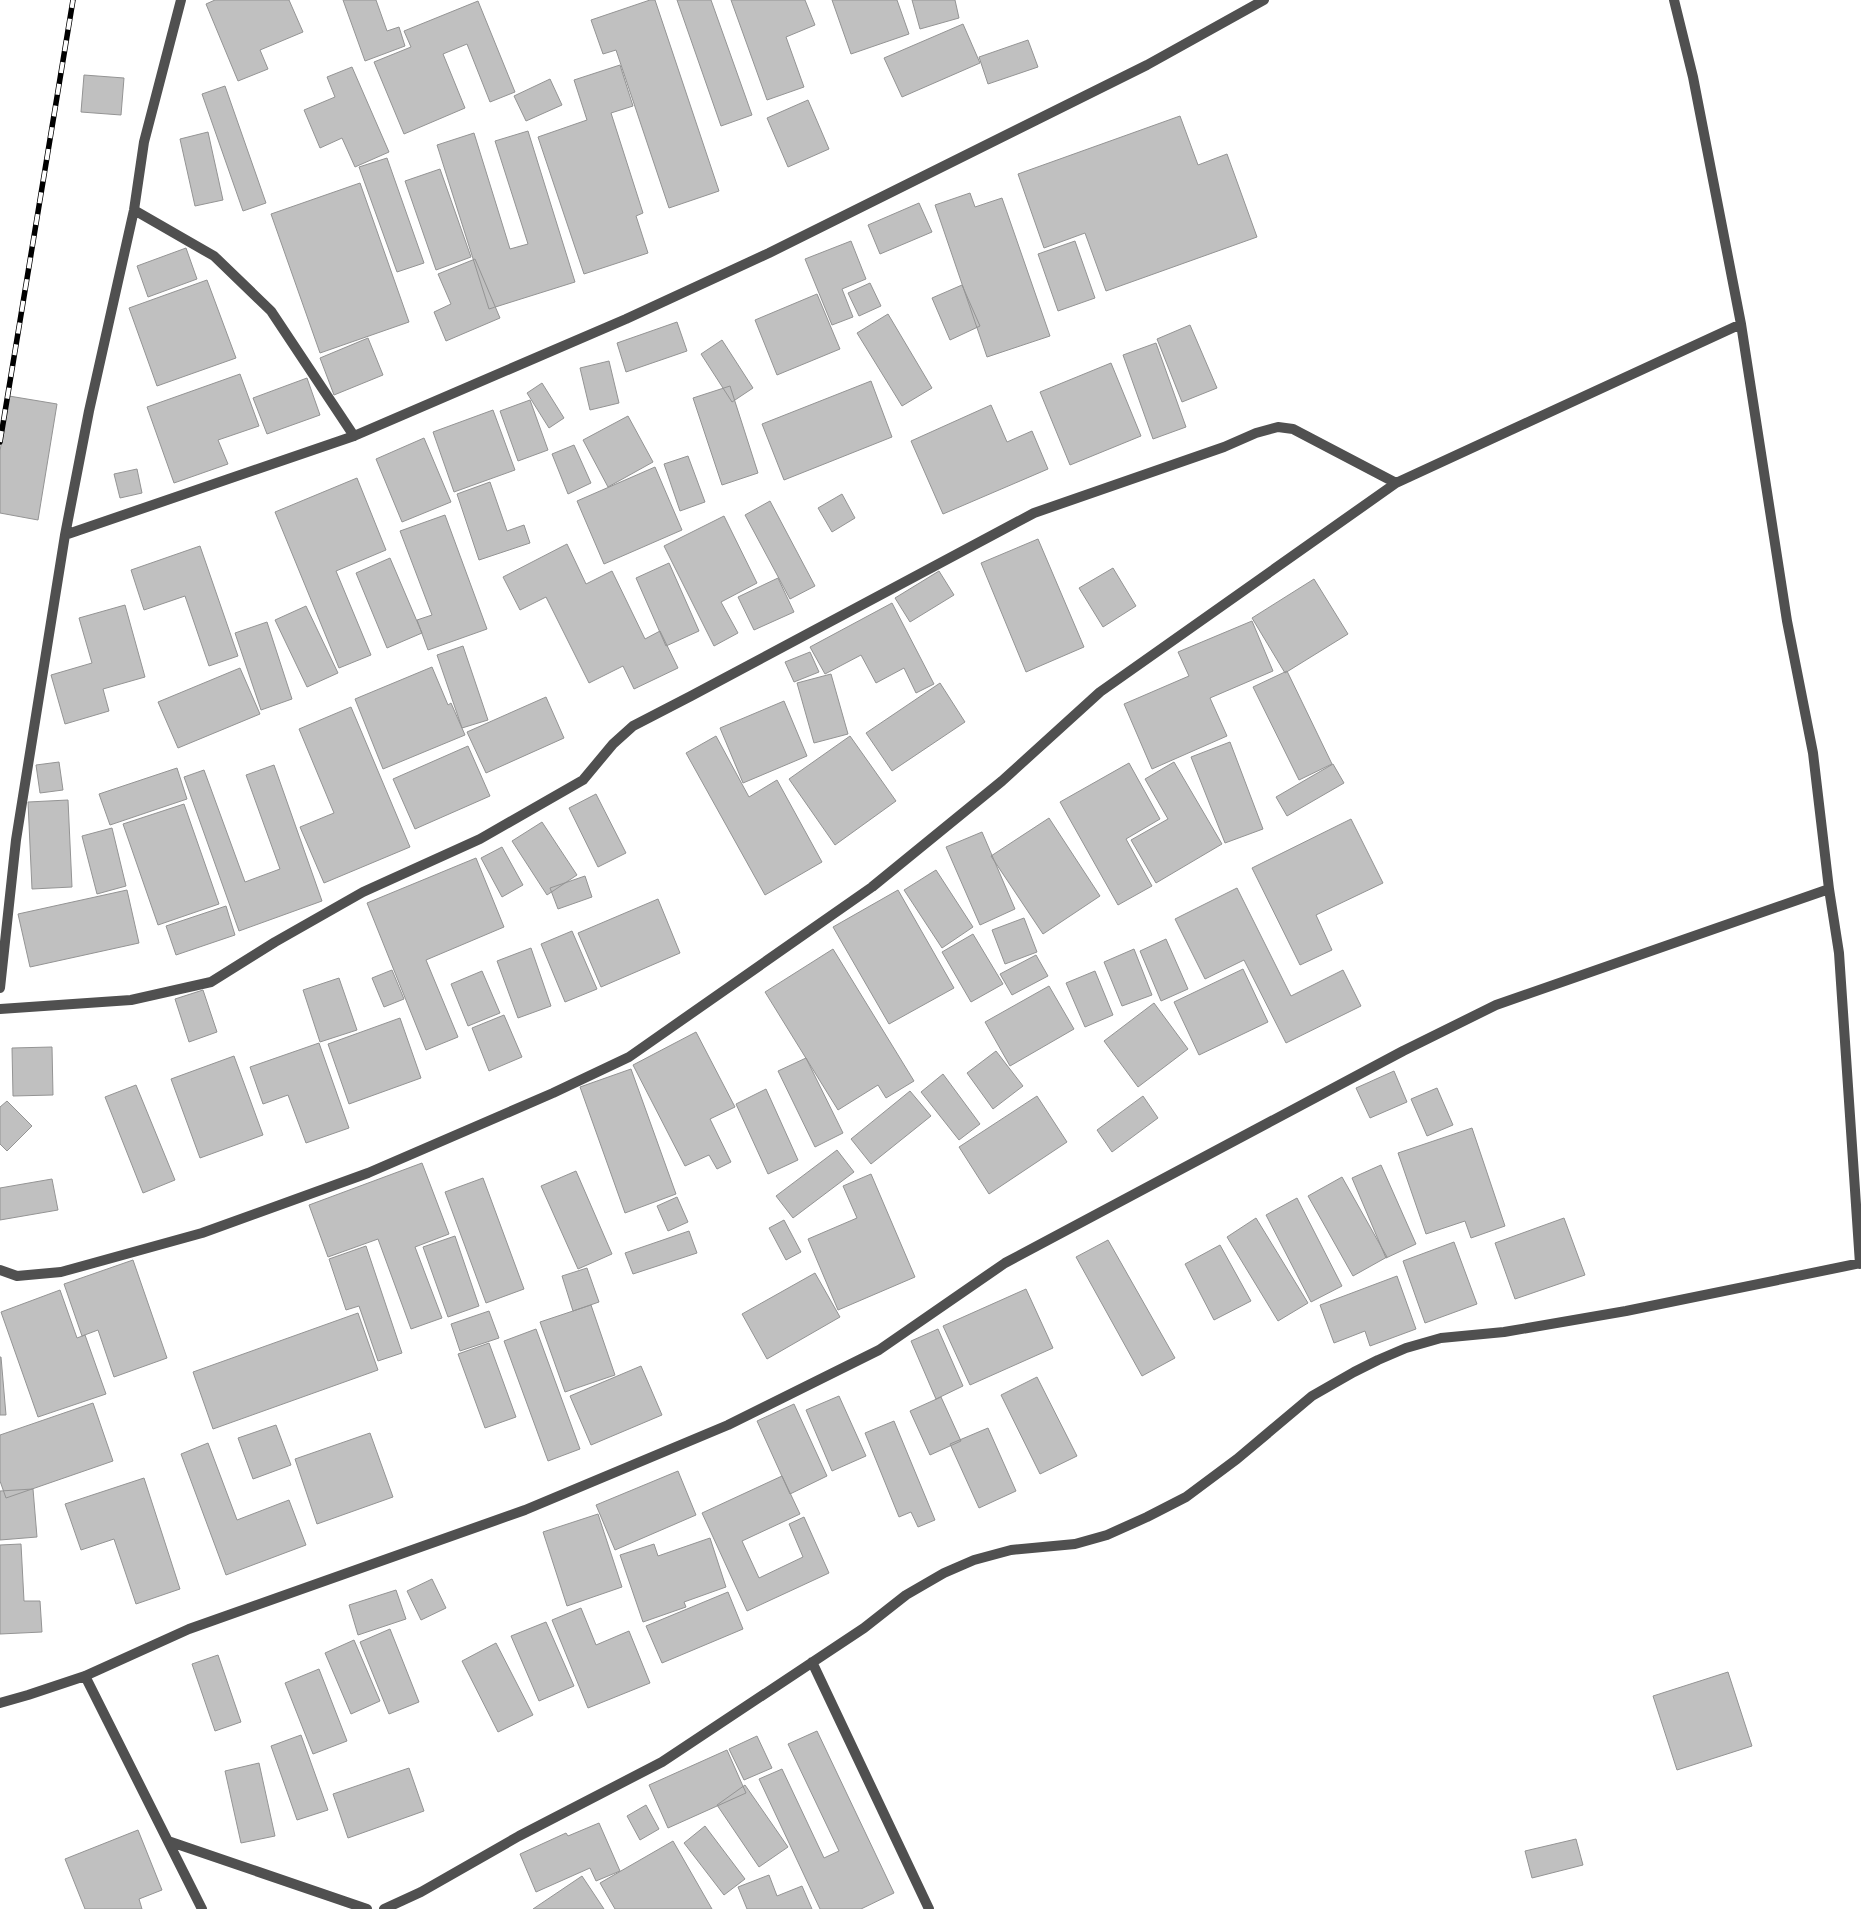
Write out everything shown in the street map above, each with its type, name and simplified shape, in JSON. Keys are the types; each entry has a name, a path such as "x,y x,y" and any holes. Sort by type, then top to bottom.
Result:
{"street":[{"path":"0,988 16,840 65,535 89,411 134,210 144,142 180,0"},
{"path":"65,535 354,436 626,319 769,253 1147,65 1264,0"},
{"path":"384,1909 421,1892 519,1836 662,1762 864,1628 906,1595 944,1573 974,1560 1011,1550 1076,1544 1107,1535 1147,1517 1186,1497 1238,1459 1312,1396 1354,1372 1406,1348 1441,1338 1504,1332 1626,1312 1860,1263 1839,953 1829,889 1813,753 1787,621 1741,324 1693,77 1674,0"},
{"path":"134,210 214,256 271,311 354,436"},
{"path":"0,1270 17,1276 61,1272 202,1233 368,1173 553,1093 628,1057 872,886 1002,781 1100,692 1396,483 1741,324"},
{"path":"0,1009 130,1000 212,982 275,942 363,892 480,839 584,780 613,744 633,726 1034,513 1224,447 1256,433 1278,427 1293,429 1396,483"},
{"path":"0,1703 85,1676 189,1629 525,1510 728,1425 879,1350 1005,1263 1403,1052 1488,1010 1829,889"},
{"path":"812,1662 929,1909"},
{"path":"85,1676 202,1909"},
{"path":"168,1841 367,1909"}],"building":[{"path":"215,0 289,0 303,32 260,50 268,69 238,81 206,4"},
{"path":"343,0 376,0 387,31 399,27 405,46 365,61"},
{"path":"655,0 719,191 669,208 616,50 603,54 591,20"},
{"path":"677,0 711,0 752,115 721,126"},
{"path":"731,0 805,0 815,25 786,37 804,87 767,100"},
{"path":"832,0 897,0 909,34 851,54"},
{"path":"912,0 955,0 959,18 920,29"},
{"path":"478,1 515,92 490,102 467,44 443,54 465,108 404,134 374,62 411,47 404,31"},
{"path":"963,24 980,63 902,97 884,58"},
{"path":"1028,40 1038,67 988,84 979,57"},
{"path":"620,65 633,106 611,113 643,213 636,216 648,253 584,274 538,137 587,120 574,80"},
{"path":"352,67 389,152 355,167 342,138 320,148 304,110 335,97 327,77"},
{"path":"84,75 124,78 121,115 81,112"},
{"path":"550,79 562,105 526,121 514,96"},
{"path":"225,86 266,203 243,211 202,94"},
{"path":"808,100 829,149 788,167 767,118"},
{"path":"1180,116 1198,165 1227,154 1257,237 1106,291 1085,233 1044,248 1018,174"},
{"path":"528,131 575,282 489,309 437,145 474,133 510,249 528,244 495,141"},
{"path":"208,132 223,200 195,206 180,139"},
{"path":"387,158 424,263 397,272 359,167"},
{"path":"440,169 471,257 436,270 405,181"},
{"path":"360,183 409,322 320,353 271,214"},
{"path":"970,193 975,207 1002,198 1050,336 987,357 935,205"},
{"path":"919,203 932,232 880,254 868,225"},
{"path":"851,241 866,279 842,289 853,317 832,325 805,259"},
{"path":"1075,241 1095,298 1058,311 1038,254"},
{"path":"186,248 197,279 148,297 137,266"},
{"path":"475,259 500,318 446,341 434,312 451,304 438,274"},
{"path":"207,280 236,358 157,386 129,308"},
{"path":"870,283 881,306 859,316 848,293"},
{"path":"962,285 980,326 950,340 932,298"},
{"path":"817,294 840,349 777,375 755,320"},
{"path":"888,314 932,388 902,406 857,333"},
{"path":"677,322 687,351 626,372 617,343"},
{"path":"1190,325 1217,388 1182,402 1157,339"},
{"path":"368,338 383,375 334,395 320,358"},
{"path":"722,340 753,388 732,402 701,354"},
{"path":"1156,343 1186,427 1153,439 1123,355"},
{"path":"609,361 619,403 590,410 580,368"},
{"path":"1111,363 1141,436 1070,465 1040,392"},
{"path":"240,374 259,426 218,440 228,464 174,483 147,407"},
{"path":"307,378 320,415 267,434 253,398"},
{"path":"871,381 892,437 784,480 762,424"},
{"path":"542,383 564,418 549,428 527,393"},
{"path":"730,386 758,473 722,485 693,398"},
{"path":"9,396 57,404 38,520 0,513 0,451"},
{"path":"530,400 548,450 518,461 500,411"},
{"path":"991,405 1007,442 1032,431 1048,469 943,514 911,441"},
{"path":"493,410 515,470 454,492 433,432"},
{"path":"628,416 653,462 608,487 583,440"},
{"path":"424,438 451,502 402,522 376,459"},
{"path":"574,445 591,483 568,494 552,454"},
{"path":"688,456 705,502 680,511 664,464"},
{"path":"655,467 682,530 604,564 577,501"},
{"path":"137,469 142,493 120,498 114,474"},
{"path":"357,478 386,550 336,571 371,655 339,668 275,512"},
{"path":"490,482 507,531 524,525 530,543 479,560 457,494"},
{"path":"842,494 855,518 832,532 818,508"},
{"path":"770,501 815,586 790,599 745,515"},
{"path":"445,515 487,629 428,650 417,620 432,615 400,531"},
{"path":"724,516 757,583 721,602 738,633 714,646 664,546"},
{"path":"1038,539 1084,647 1026,672 981,563"},
{"path":"567,544 586,584 612,571 645,639 660,631 678,668 634,689 623,666 589,683 546,597 520,610 503,577"},
{"path":"200,546 238,656 209,666 185,596 144,610 131,570"},
{"path":"390,558 422,633 387,648 356,573"},
{"path":"669,563 699,631 666,646 636,578"},
{"path":"1113,568 1136,606 1103,627 1079,588"},
{"path":"939,571 954,595 910,622 895,598"},
{"path":"778,578 794,612 754,630 738,597"},
{"path":"1314,579 1348,634 1285,673 1252,618"},
{"path":"892,603 934,684 916,693 904,668 876,683 861,655 825,674 810,647"},
{"path":"125,605 145,677 103,689 109,711 65,724 51,675 92,663 79,618"},
{"path":"306,606 338,673 307,687 275,620"},
{"path":"1252,621 1273,671 1210,698 1227,736 1152,769 1124,704 1189,676 1178,652"},
{"path":"267,622 292,699 261,710 235,633"},
{"path":"463,646 488,720 462,728 437,655"},
{"path":"810,652 819,672 794,682 785,662"},
{"path":"432,667 448,705 451,703 465,735 383,769 355,699"},
{"path":"240,668 260,714 178,748 158,702"},
{"path":"1287,671 1332,764 1299,780 1253,687"},
{"path":"831,674 848,734 814,743 797,683"},
{"path":"940,683 965,722 892,771 866,733"},
{"path":"546,697 564,738 486,773 467,732"},
{"path":"784,701 807,756 743,783 720,728"},
{"path":"351,707 410,847 324,883 300,827 334,813 299,729"},
{"path":"716,736 749,797 777,780 822,862 765,895 686,753"},
{"path":"850,736 896,801 835,845 789,779"},
{"path":"1230,742 1263,829 1225,843 1191,757"},
{"path":"468,746 490,796 415,829 393,779"},
{"path":"59,762 63,790 40,793 36,765"},
{"path":"1174,762 1222,844 1156,883 1131,840 1168,819 1145,779"},
{"path":"1129,763 1160,819 1126,839 1152,886 1118,905 1060,802"},
{"path":"1333,764 1344,783 1287,816 1276,797"},
{"path":"274,765 322,901 239,931 184,777 204,770 245,882 280,869 246,775"},
{"path":"177,768 187,799 110,825 99,794"},
{"path":"596,794 626,853 598,867 569,808"},
{"path":"68,800 72,887 32,889 28,802"},
{"path":"184,804 219,904 158,925 123,824"},
{"path":"1049,818 1100,896 1043,934 991,856"},
{"path":"1351,819 1383,883 1316,915 1332,950 1300,965 1252,868"},
{"path":"542,822 577,875 547,895 512,841"},
{"path":"112,828 126,886 97,894 82,836"},
{"path":"982,832 1015,909 980,925 946,847"},
{"path":"502,847 523,885 502,897 481,858"},
{"path":"476,858 504,927 426,960 458,1037 426,1050 367,903"},
{"path":"936,870 973,927 942,948 904,890"},
{"path":"585,876 592,897 558,909 550,888"},
{"path":"1237,888 1291,996 1343,970 1361,1006 1286,1043 1244,960 1205,979 1175,919"},
{"path":"127,890 139,943 30,967 18,914"},
{"path":"898,890 954,988 889,1024 833,927"},
{"path":"658,899 680,953 601,987 578,933"},
{"path":"226,906 235,935 176,955 166,926"},
{"path":"1024,918 1037,952 1005,964 992,930"},
{"path":"572,931 597,989 565,1002 541,944"},
{"path":"973,934 1003,984 971,1002 942,952"},
{"path":"1166,939 1188,989 1161,1001 1140,951"},
{"path":"531,948 551,1006 518,1018 497,961"},
{"path":"833,949 914,1081 886,1098 878,1085 838,1110 765,992"},
{"path":"1134,949 1152,995 1122,1006 1104,962"},
{"path":"1036,955 1048,976 1012,995 1000,974"},
{"path":"1243,969 1268,1022 1199,1055 1174,1002"},
{"path":"392,970 404,999 384,1007 372,978"},
{"path":"482,971 500,1013 468,1026 451,984"},
{"path":"1095,971 1113,1015 1085,1027 1066,983"},
{"path":"339,978 357,1030 320,1042 303,990"},
{"path":"1049,986 1074,1029 1010,1066 985,1022"},
{"path":"203,990 217,1032 189,1042 175,999"},
{"path":"1154,1003 1188,1049 1138,1087 1104,1041"},
{"path":"504,1015 522,1057 489,1071 472,1028"},
{"path":"400,1018 421,1078 349,1104 328,1044"},
{"path":"696,1032 735,1107 710,1119 731,1162 717,1169 709,1155 685,1166 633,1065"},
{"path":"319,1043 349,1128 306,1143 288,1095 263,1104 250,1067"},
{"path":"52,1047 53,1095 13,1096 12,1048"},
{"path":"996,1051 1023,1086 993,1109 967,1073"},
{"path":"234,1056 263,1135 200,1158 171,1079"},
{"path":"806,1058 843,1133 815,1147 778,1071"},
{"path":"631,1069 676,1194 625,1213 580,1087"},
{"path":"1394,1071 1407,1102 1370,1118 1356,1088"},
{"path":"943,1074 980,1124 959,1140 921,1092"},
{"path":"136,1085 175,1180 143,1193 105,1097"},
{"path":"1437,1088 1453,1125 1427,1136 1411,1099"},
{"path":"766,1089 798,1160 768,1174 736,1104"},
{"path":"910,1091 931,1116 871,1164 851,1139"},
{"path":"1037,1096 1067,1142 989,1194 959,1147"},
{"path":"1143,1096 1158,1118 1112,1152 1097,1130"},
{"path":"7,1101 32,1126 7,1151 0,1144 0,1107"},
{"path":"1472,1128 1505,1226 1471,1238 1465,1221 1426,1234 1398,1153"},
{"path":"837,1150 854,1172 793,1218 776,1196"},
{"path":"422,1163 449,1234 415,1247 442,1318 411,1329 378,1239 328,1257 309,1205"},
{"path":"1381,1165 1416,1244 1386,1258 1352,1178"},
{"path":"576,1171 612,1254 578,1269 541,1186"},
{"path":"871,1174 915,1277 838,1310 808,1239 857,1218 843,1186"},
{"path":"1342,1177 1387,1257 1353,1276 1308,1196"},
{"path":"483,1178 524,1289 486,1303 445,1192"},
{"path":"52,1179 58,1210 0,1220 0,1188"},
{"path":"677,1197 688,1222 668,1231 657,1206"},
{"path":"1297,1198 1342,1286 1311,1302 1266,1215"},
{"path":"1256,1218 1308,1303 1278,1321 1227,1237"},
{"path":"1564,1218 1585,1275 1515,1299 1495,1243"},
{"path":"784,1220 801,1252 786,1260 769,1228"},
{"path":"689,1231 697,1253 633,1274 625,1253"},
{"path":"455,1236 479,1306 448,1317 423,1247"},
{"path":"1108,1240 1175,1358 1142,1376 1076,1257"},
{"path":"1454,1242 1477,1304 1425,1323 1403,1261"},
{"path":"1220,1245 1251,1301 1214,1320 1185,1264"},
{"path":"366,1246 402,1353 378,1361 359,1306 346,1310 329,1259"},
{"path":"133,1260 167,1358 114,1377 98,1330 82,1336 64,1284"},
{"path":"587,1268 599,1302 573,1311 562,1276"},
{"path":"815,1273 840,1317 767,1359 742,1314"},
{"path":"1397,1276 1416,1329 1370,1346 1365,1331 1334,1343 1320,1305"},
{"path":"1026,1289 1053,1348 970,1385 943,1326"},
{"path":"60,1290 77,1338 85,1335 106,1394 38,1417 1,1312"},
{"path":"591,1305 615,1375 565,1392 540,1322"},
{"path":"489,1311 499,1338 460,1351 451,1324"},
{"path":"358,1313 378,1370 213,1429 193,1372"},
{"path":"536,1329 580,1449 548,1461 504,1341"},
{"path":"938,1329 963,1386 936,1399 911,1341"},
{"path":"489,1343 516,1417 485,1428 458,1354"},
{"path":"1,1357 6,1415 0,1415"},
{"path":"641,1366 662,1415 591,1445 570,1396"},
{"path":"1037,1377 1077,1456 1040,1474 1001,1395"},
{"path":"839,1396 866,1456 832,1471 806,1410"},
{"path":"941,1397 961,1441 930,1455 910,1411"},
{"path":"93,1403 113,1461 6,1498 0,1481 0,1435"},
{"path":"794,1404 827,1476 790,1494 757,1421"},
{"path":"894,1421 935,1520 918,1527 911,1512 899,1517 865,1433"},
{"path":"276,1425 291,1465 253,1479 238,1438"},
{"path":"988,1428 1016,1491 979,1508 950,1444"},
{"path":"370,1433 393,1497 317,1524 295,1459"},
{"path":"208,1443 237,1520 289,1500 306,1545 226,1575 181,1454"},
{"path":"678,1471 696,1515 615,1550 596,1505"},
{"path":"782,1476 800,1514 742,1541 759,1578 803,1557 789,1524 804,1517 829,1573 747,1611 702,1513"},
{"path":"144,1478 180,1589 136,1604 114,1539 81,1550 65,1504"},
{"path":"33,1489 37,1537 0,1540 0,1491"},
{"path":"598,1514 622,1587 567,1606 543,1532"},
{"path":"710,1538 726,1587 684,1602 686,1607 643,1622 620,1555 654,1544 658,1556"},
{"path":"21,1544 24,1601 40,1601 42,1632 0,1634 0,1545"},
{"path":"432,1579 446,1608 421,1620 407,1591"},
{"path":"396,1590 406,1619 358,1635 349,1605"},
{"path":"728,1592 743,1629 662,1663 646,1626"},
{"path":"581,1608 596,1645 629,1631 650,1683 588,1708 552,1620"},
{"path":"546,1622 574,1686 539,1701 511,1636"},
{"path":"390,1629 419,1702 389,1714 360,1642"},
{"path":"354,1640 380,1701 351,1714 325,1653"},
{"path":"496,1643 533,1715 498,1732 462,1661"},
{"path":"218,1655 241,1722 215,1731 192,1664"},
{"path":"319,1669 347,1741 313,1754 285,1683"},
{"path":"1728,1672 1752,1746 1677,1770 1653,1696"},
{"path":"817,1731 894,1893 861,1909 820,1909 759,1779 782,1769 824,1858 839,1851 788,1744"},
{"path":"301,1735 328,1810 297,1820 271,1746"},
{"path":"757,1736 772,1768 744,1780 729,1749"},
{"path":"727,1750 746,1793 668,1828 649,1785"},
{"path":"259,1763 275,1836 241,1843 225,1771"},
{"path":"409,1768 424,1811 348,1838 333,1794"},
{"path":"745,1785 788,1847 759,1867 717,1805"},
{"path":"646,1805 659,1829 640,1840 627,1816"},
{"path":"599,1823 620,1871 596,1881 590,1868 536,1892 520,1854 566,1833 568,1836"},
{"path":"705,1826 745,1879 724,1895 684,1843"},
{"path":"138,1830 162,1890 139,1899 142,1909 85,1909 65,1859"},
{"path":"1576,1839 1583,1865 1532,1878 1525,1851"},
{"path":"673,1841 712,1909 615,1909 600,1883"},
{"path":"769,1875 777,1896 802,1886 812,1909 747,1909 738,1887"},
{"path":"582,1876 604,1909 533,1909"}],"railway":[{"path":"0,442 73,0"}]}
